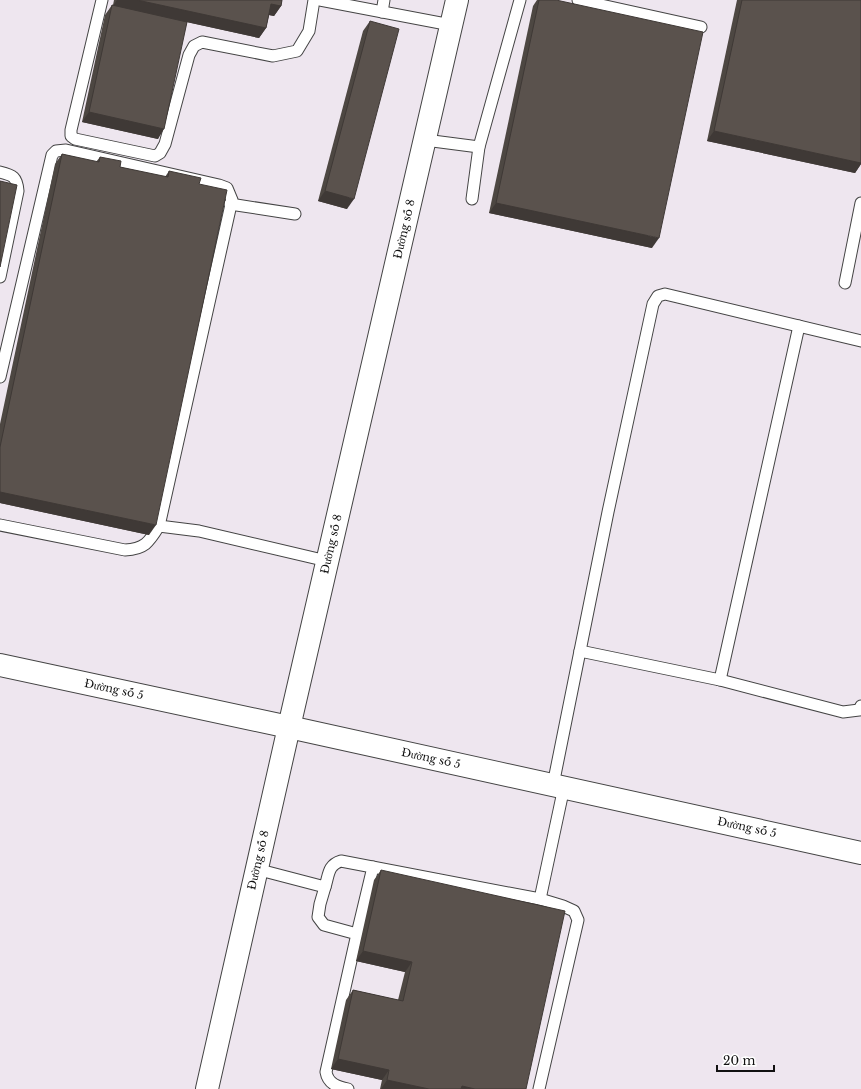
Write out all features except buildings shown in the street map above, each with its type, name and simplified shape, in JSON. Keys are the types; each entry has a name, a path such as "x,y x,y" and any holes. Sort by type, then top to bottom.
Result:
{"street":[{"name":"Đường số 8","path":"207,1089 256,869 457,0"},
{"name":"Đường số 5","path":"0,665 861,853"}],"lane":[{"path":"102,0 71,130 71,136 75,139 155,156 160,153 165,144 189,55 194,46 202,42 273,56 297,51 309,30 314,0"},
{"path":"320,0 451,25"},
{"path":"382,12 384,0"},
{"path":"472,199 479,147 520,0"},
{"path":"578,0 701,27"},
{"path":"425,140 479,147"},
{"path":"0,377 52,156 56,151 66,150 227,188 232,200 159,526 148,542 136,550 125,550 0,525"},
{"path":"0,172 10,174 17,182 18,191 0,277"},
{"path":"845,283 861,203"},
{"path":"230,204 295,214"},
{"path":"540,899 580,651 608,512 653,304 658,296 665,294 861,341"},
{"path":"720,680 799,326"},
{"path":"159,526 199,531 327,561"},
{"path":"580,651 720,680 843,712 859,710 861,706"},
{"path":"357,934 324,925 318,917 330,868 333,864 341,861 540,899 574,911 578,920 539,1089"},
{"path":"348,1089 338,1087 330,1082 326,1072 372,867"},
{"path":"256,869 325,887"}],"shaded area":[{"path":"0,0 861,0 861,1089 0,1089"}]}
